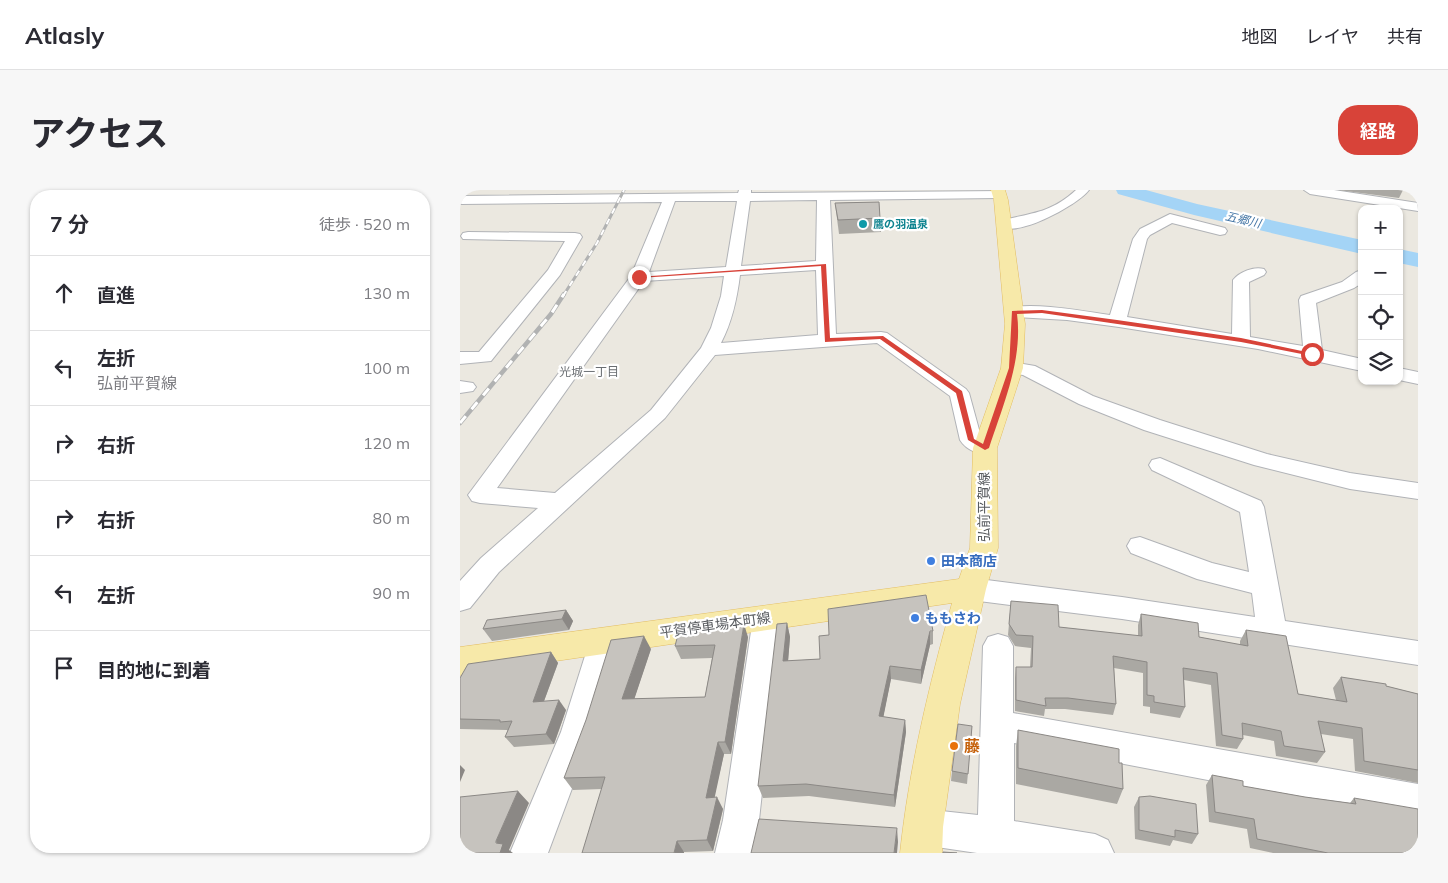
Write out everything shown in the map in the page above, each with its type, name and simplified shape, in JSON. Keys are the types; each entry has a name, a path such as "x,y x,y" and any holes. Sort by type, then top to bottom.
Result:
{"main road":[{"name":"弘前平賀線","path":"922,840 942,704 971,589 984,548 985,448 1012,368 1015,324 1004,224 998,192"},
{"name":"平賀停車場本町線","path":"460,661 971,589"}],"street":[{"path":"496,212 522,190"},
{"path":"1004,224 1052,212 1074,200 1083,190"},
{"path":"1310,190 1392,205"},
{"path":"1413,190 1415,206"},
{"path":"460,200 670,198 744,194 823,196 998,192"},
{"path":"460,600 490,565 658,414 709,350 720,328 732,272 744,194"},
{"path":"823,196 828,340"},
{"path":"561,502 480,495 639,277 670,198"},
{"path":"1117,322 1140,239 1145,232 1170,218 1220,231"},
{"path":"464,240 482,224"},
{"path":"460,358 484,357 554,272 575,237 464,240"},
{"path":"639,277 824,265"},
{"path":"1241,340 1241,280 1258,272"},
{"path":"1312,354 1307,300 1348,285 1358,278"},
{"path":"1014,312 1042,311 1241,340 1358,364"},
{"path":"709,350 881,337 959,393 971,440 985,448"},
{"path":"1012,368 1028,370 1086,400 1152,425 1262,460 1350,482 1418,491"},
{"path":"1403,375 1418,378"},
{"path":"1160,465 1252,506 1272,631"},
{"path":"1140,546 1207,572 1265,586"},
{"path":"971,589 1122,608 1418,654"},
{"path":"734,853 741,820 767,618"},
{"path":"529,853 577,732 605,640"},
{"path":"996,844 998,646"},
{"path":"997,725 1418,802"},
{"path":"922,840 996,844 1095,853"}],"building":[{"path":"879,202 880,218 838,220 835,203"},
{"path":"926,595 933,631 930,631 921,670 890,666 879,716 905,720 894,795 806,784 758,786 777,624 787,623 783,661 820,659 819,636 829,635 828,609"},
{"path":"1011,601 1058,605 1059,627 1142,636 1141,614 1198,623 1199,637 1248,646 1246,630 1286,636 1298,694 1347,702 1341,677 1386,684 1386,686 1418,694 1418,770 1364,761 1362,728 1318,721 1325,752 1284,746 1281,731 1242,723 1243,739 1222,735 1217,673 1183,668 1185,707 1154,702 1154,696 1147,695 1147,662 1113,656 1116,704 1068,698 1045,698 1046,706 1016,700 1016,667 1032,667 1033,636 1016,635 1009,624"},
{"path":"566,610 562,619 483,629 487,620"},
{"path":"744,624 725,742 718,742 706,798 717,797 707,840 677,841 674,853 582,853 605,777 564,778 586,720 611,640 644,636 622,699 705,697 715,645 675,646 679,631"},
{"path":"551,652 533,702 559,700 546,734 505,737 512,721 460,719 460,678 468,664"},
{"path":"958,724 972,726 968,774 952,771"},
{"path":"1018,730 1119,749 1119,763 1122,763 1123,789 1018,768"},
{"path":"1212,775 1243,781 1243,786 1305,797 1356,804 1354,798 1418,809 1418,853 1328,853 1257,839 1254,819 1215,812"},
{"path":"518,791 496,841 496,843 503,844 500,853 460,853 460,797"},
{"path":"1150,796 1196,804 1198,834 1175,830 1175,837 1139,830 1139,797"},
{"path":"759,819 897,828 894,853 751,853"}],"waterway":[{"name":"五郷川","path":"1125,190 1194,209 1358,246"},
{"name":"五郷川","path":"1403,257 1418,260"}],"railway":[{"path":"563,296 597,243 624,190"},
{"path":"460,423 551,314 564,294"}],"place":[{"name":"鷹の羽温泉","path":"863,224"},
{"name":"田本商店","path":"931,561"},
{"name":"ももさわ","path":"915,618"},
{"name":"藤","path":"954,746"}],"district":[{"name":"光城一丁目","path":"589,372"}],"route":[{"path":"639,277 824,265 828,340 881,337 959,393 971,440 985,448 1012,368 1014,312 1042,311 1241,340 1312,354"}]}
